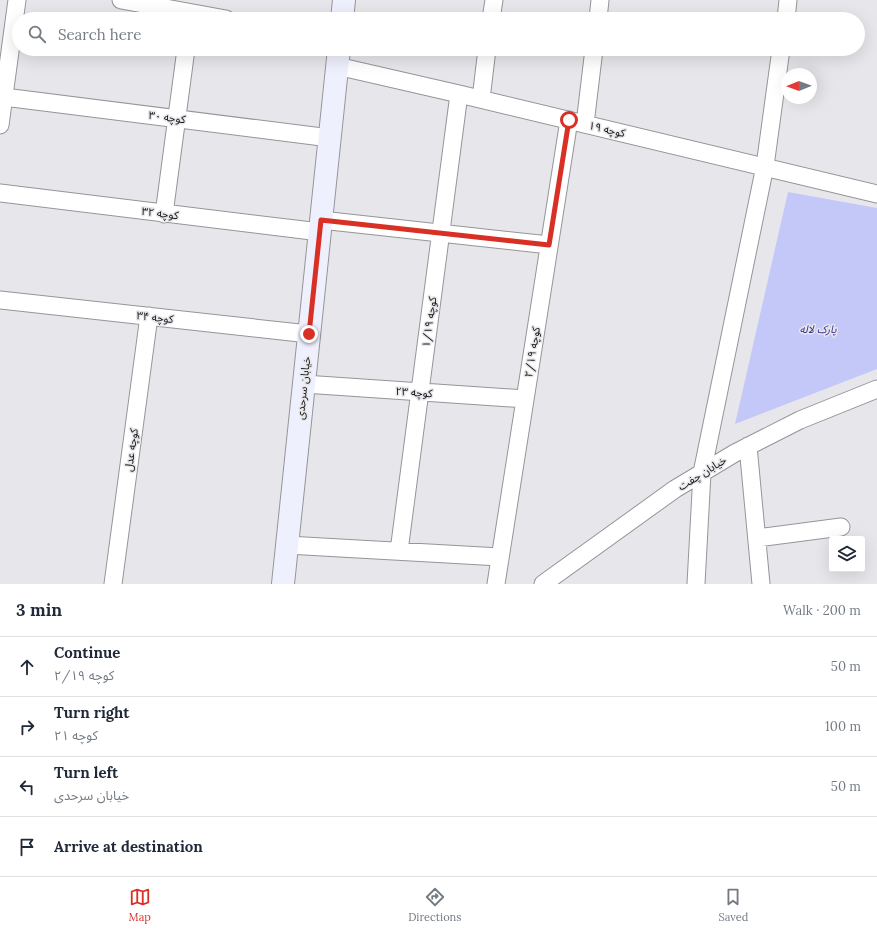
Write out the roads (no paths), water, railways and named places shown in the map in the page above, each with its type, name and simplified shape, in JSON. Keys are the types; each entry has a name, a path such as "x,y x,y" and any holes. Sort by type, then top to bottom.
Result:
{"street":[{"path":"15,12 17,0"},
{"path":"121,0 173,12"},
{"path":"343,12 344,0"},
{"path":"492,12 494,0"},
{"path":"599,12 600,0"},
{"path":"787,12 788,0"},
{"path":"0,125 12,37"},
{"path":"164,214 185,56"},
{"path":"481,99 486,56"},
{"name":"کوچه ۲/۱۹","path":"496,584 549,245 592,56"},
{"path":"696,584 702,473 765,166 780,56"},
{"name":"کوچه ۱۹","path":"338,57 459,94 877,194"},
{"name":"خیابان سرحدی","path":"283,584 338,57"},
{"name":"کوچه ۱/۱۹","path":"399,551 459,94"},
{"name":"کوچه ۳۰","path":"4,97 330,138"},
{"name":"کوچه ۳۲","path":"0,194 164,214 320,226 441,233 549,245"},
{"name":"کوچه ۳۴","path":"0,300 309,334"},
{"name":"کوچه عدل","path":"113,584 149,316"},
{"name":"کوچه ۲۳","path":"304,384 525,399"},
{"name":"خیابان چفت","path":"543,584 675,490 735,453 800,420 877,389"},
{"path":"748,446 761,584"},
{"path":"757,538 841,527"},
{"path":"287,545 500,557"}],"park label":[{"name":"پارک لاله","path":"818,329"}]}
